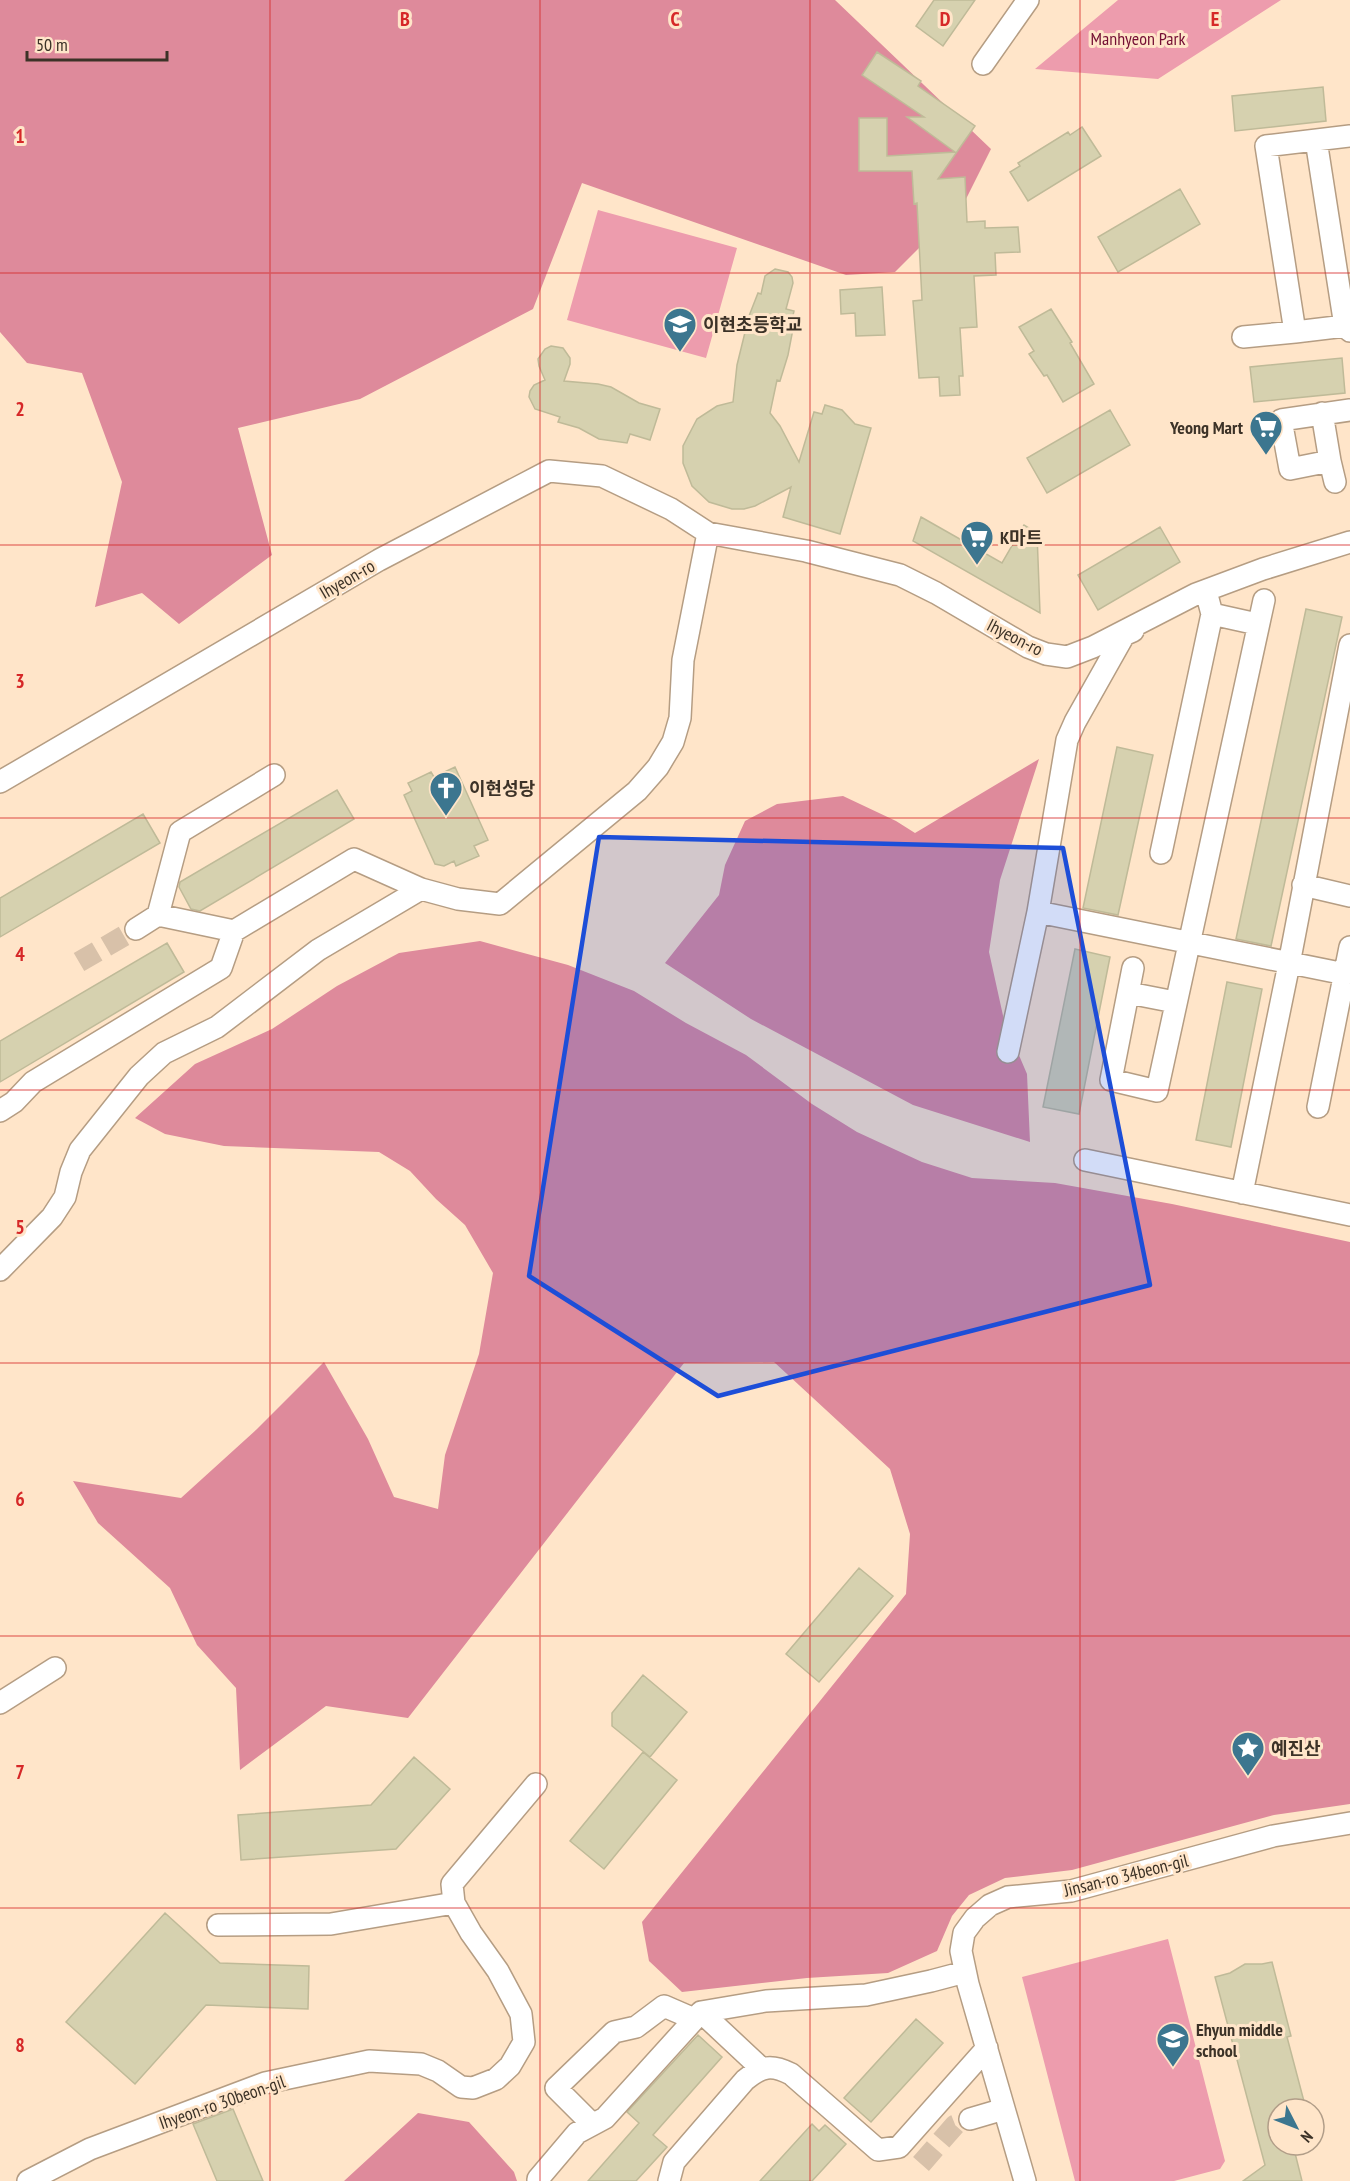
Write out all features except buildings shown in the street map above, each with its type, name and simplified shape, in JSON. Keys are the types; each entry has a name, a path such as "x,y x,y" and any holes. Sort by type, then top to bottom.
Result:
{"street":[{"path":"983,63 1028,0"},
{"path":"1295,332 1266,146 1350,136"},
{"path":"1244,338 1347,328 1316,141"},
{"path":"1330,461 1290,469 1281,420 1350,410"},
{"path":"1322,413 1335,482"},
{"name":"Ihyeon-ro","path":"0,782 379,561 549,471 602,476 671,509 708,533 806,551 900,575 936,593 1028,647 1046,654 1067,657 1102,642 1196,594 1263,569 1350,543"},
{"path":"0,1111 14,1102 33,1082 221,968 234,931 354,859 422,889 458,900 500,904 637,791 658,767 673,742 680,718 683,660 708,533"},
{"path":"1008,1052 1038,912 1067,740 1125,635 1210,605 1341,547 1350,548"},
{"path":"1133,968 1112,1080 1157,1091 1264,600"},
{"path":"1210,605 1257,624"},
{"path":"1161,853 1210,605"},
{"path":"1242,1193 1347,672 1350,645"},
{"path":"136,929 158,915 180,832 274,775"},
{"path":"1304,885 1350,896"},
{"path":"0,1270 52,1218 65,1197 71,1172 80,1150 139,1076 164,1053 217,1027 318,950 422,889"},
{"path":"1038,912 1345,975"},
{"path":"158,915 234,931"},
{"path":"1318,1107 1350,947"},
{"path":"1129,993 1175,1002"},
{"path":"1085,1160 1350,1215"},
{"path":"0,1703 55,1668"},
{"path":"218,1925 331,1924 454,1903 452,1884 536,1784"},
{"name":"Jinsan-ro 34beon-gil","path":"1025,2181 966,1978 961,1951 964,1933 975,1917 990,1905 1008,1897 1071,1891 1273,1836 1350,1823"},
{"name":"Ihyeon-ro 30beon-gil","path":"27,2181 90,2149 265,2083 369,2061 421,2064 438,2071 461,2087 473,2088 496,2079 510,2066 524,2042 521,2014 498,1971 471,1933 454,1903"},
{"path":"538,2181 577,2133 605,2118 697,2015 766,2001 866,1995 931,1982 966,1978"},
{"path":"592,2124 556,2088 614,2032 636,2027 664,2006 697,2015 762,2069"},
{"path":"669,2181 674,2162 745,2080 757,2070 780,2069 791,2074 878,2150 899,2147 987,2048"},
{"path":"970,2119 1004,2109"}],"highlighted area":[{"path":"599,837 1063,848 1150,1285 718,1396 529,1276"}],"green space":[{"name":"Manhyeon Park","path":"1118,0 1281,0 1158,79 1035,69"},
{"path":"598,210 737,248 706,358 567,320"},
{"path":"1168,1939 1225,2161 1220,2169 1174,2181 1075,2181 1022,1977"}],"shaded area":[{"path":"0,0 835,0 991,149 964,203 895,272 846,275 582,183 533,309 360,399 238,428 272,555 179,624 142,593 95,607 122,482 82,373 27,363 0,332"},
{"path":"1039,759 1000,880 989,952 1004,1020 1027,1074 1030,1142 913,1105 751,1019 665,963 719,895 725,865 745,821 777,804 843,796 896,821 915,833"},
{"path":"480,941 568,965 634,991 686,1023 746,1055 812,1104 857,1132 922,1162 972,1178 1055,1183 1172,1204 1350,1242 1350,1804 1274,1815 1072,1870 1005,1878 969,1895 952,1916 937,1951 888,1973 807,1978 682,1992 649,1961 642,1922 906,1594 910,1534 890,1469 774,1362 684,1363 408,1718 326,1706 240,1770 236,1688 197,1645 170,1588 98,1523 73,1481 181,1498 257,1429 324,1362 368,1439 394,1497 438,1509 445,1455 479,1354 493,1273 465,1225 410,1171 379,1152 224,1146 165,1134 135,1118 195,1064 272,1029 337,986 399,953"},
{"path":"418,2113 469,2122 514,2172 517,2181 344,2181"}],"tunnel":[{"path":"79,962 136,929"},
{"path":"921,2164 955,2125 970,2119"}],"place":[{"name":"이현초등학교","path":"680,353"},
{"name":"Yeong Mart","path":"1266,456"},
{"name":"K마트","path":"977,566"},
{"name":"이현성당","path":"446,817"},
{"name":"예진산","path":"1248,1777"},
{"name":"Ehyun middle school","path":"1173,2068"}]}
